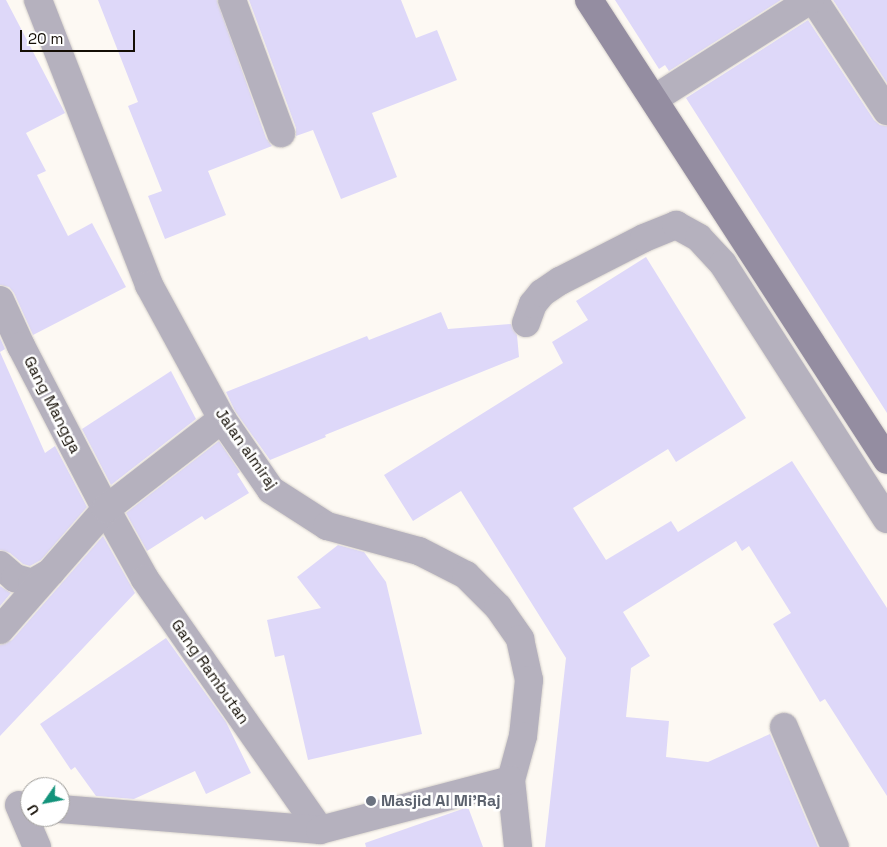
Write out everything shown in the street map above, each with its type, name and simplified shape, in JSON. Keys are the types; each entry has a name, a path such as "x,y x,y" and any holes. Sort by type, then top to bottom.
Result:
{"street":[{"name":"Jalan almiraj","path":"38,0 149,285 222,419 271,490 327,526 426,555 466,575 498,607 520,639 529,680 523,736 512,780 518,847"},
{"path":"232,0 281,133"},
{"path":"589,0 887,460"},
{"path":"654,100 810,0"},
{"path":"814,0 887,111"},
{"path":"526,323 533,304 542,293 560,281 644,238 676,225 699,238 723,264 887,519"},
{"name":"Gang Mangga","path":"0,300 21,346 106,509"},
{"path":"0,630 106,509 222,419"},
{"name":"Gang Rambutan","path":"106,509 145,579 320,830"},
{"path":"0,565 15,578 32,583 51,572"},
{"path":"784,728 835,847"},
{"path":"70,810 320,830 512,780"},
{"path":"16,801 37,847"}],"building":[{"path":"0,0 6,0 65,113 26,133 46,171 37,175 68,236 92,223 126,287 33,335 14,293 9,287 0,285"},
{"path":"98,0 217,0 266,138 272,146 208,171 226,215 165,239 148,196 162,191 128,106 138,102"},
{"path":"249,0 401,0 416,38 437,30 457,80 372,113 397,177 341,199 313,130 296,136 296,128"},
{"path":"615,0 781,0 669,71 665,65 659,69"},
{"path":"833,0 887,0 887,83"},
{"path":"808,20 874,120 880,125 887,126 887,413 686,98"},
{"path":"646,257 746,418 676,462 668,449 573,508 606,560 671,521 678,532 792,461 887,608 887,796 825,699 820,702 773,624 791,613 749,546 742,551 736,541 623,612 650,656 631,668 626,717 669,721 666,757 708,762 770,734 818,847 545,847 566,658 461,491 413,521 384,475 563,363 552,342 588,320 576,301"},
{"path":"441,312 448,329 511,324 517,335 519,357 325,435 326,437 270,460 235,411 226,392 367,336 369,340"},
{"path":"0,338 5,349 0,352"},
{"path":"0,352 45,453 55,446 87,507 41,560 30,566 23,564 10,553 0,550"},
{"path":"171,371 196,419 111,485 82,429"},
{"path":"219,441 240,472 237,474 249,493 205,520 202,516 147,551 126,513"},
{"path":"103,536 135,593 0,736 0,645 12,640"},
{"path":"338,545 364,552 386,582 422,734 308,760 284,655 275,657 267,620 321,608 297,577"},
{"path":"0,586 11,593 0,606"},
{"path":"166,638 226,722 251,773 206,794 195,771 134,799 96,796 75,767 71,770 40,724"},
{"path":"468,807 483,847 366,847 365,843"}],"place":[{"name":"Masjid Al Mi'Raj","path":"371,801"}]}
